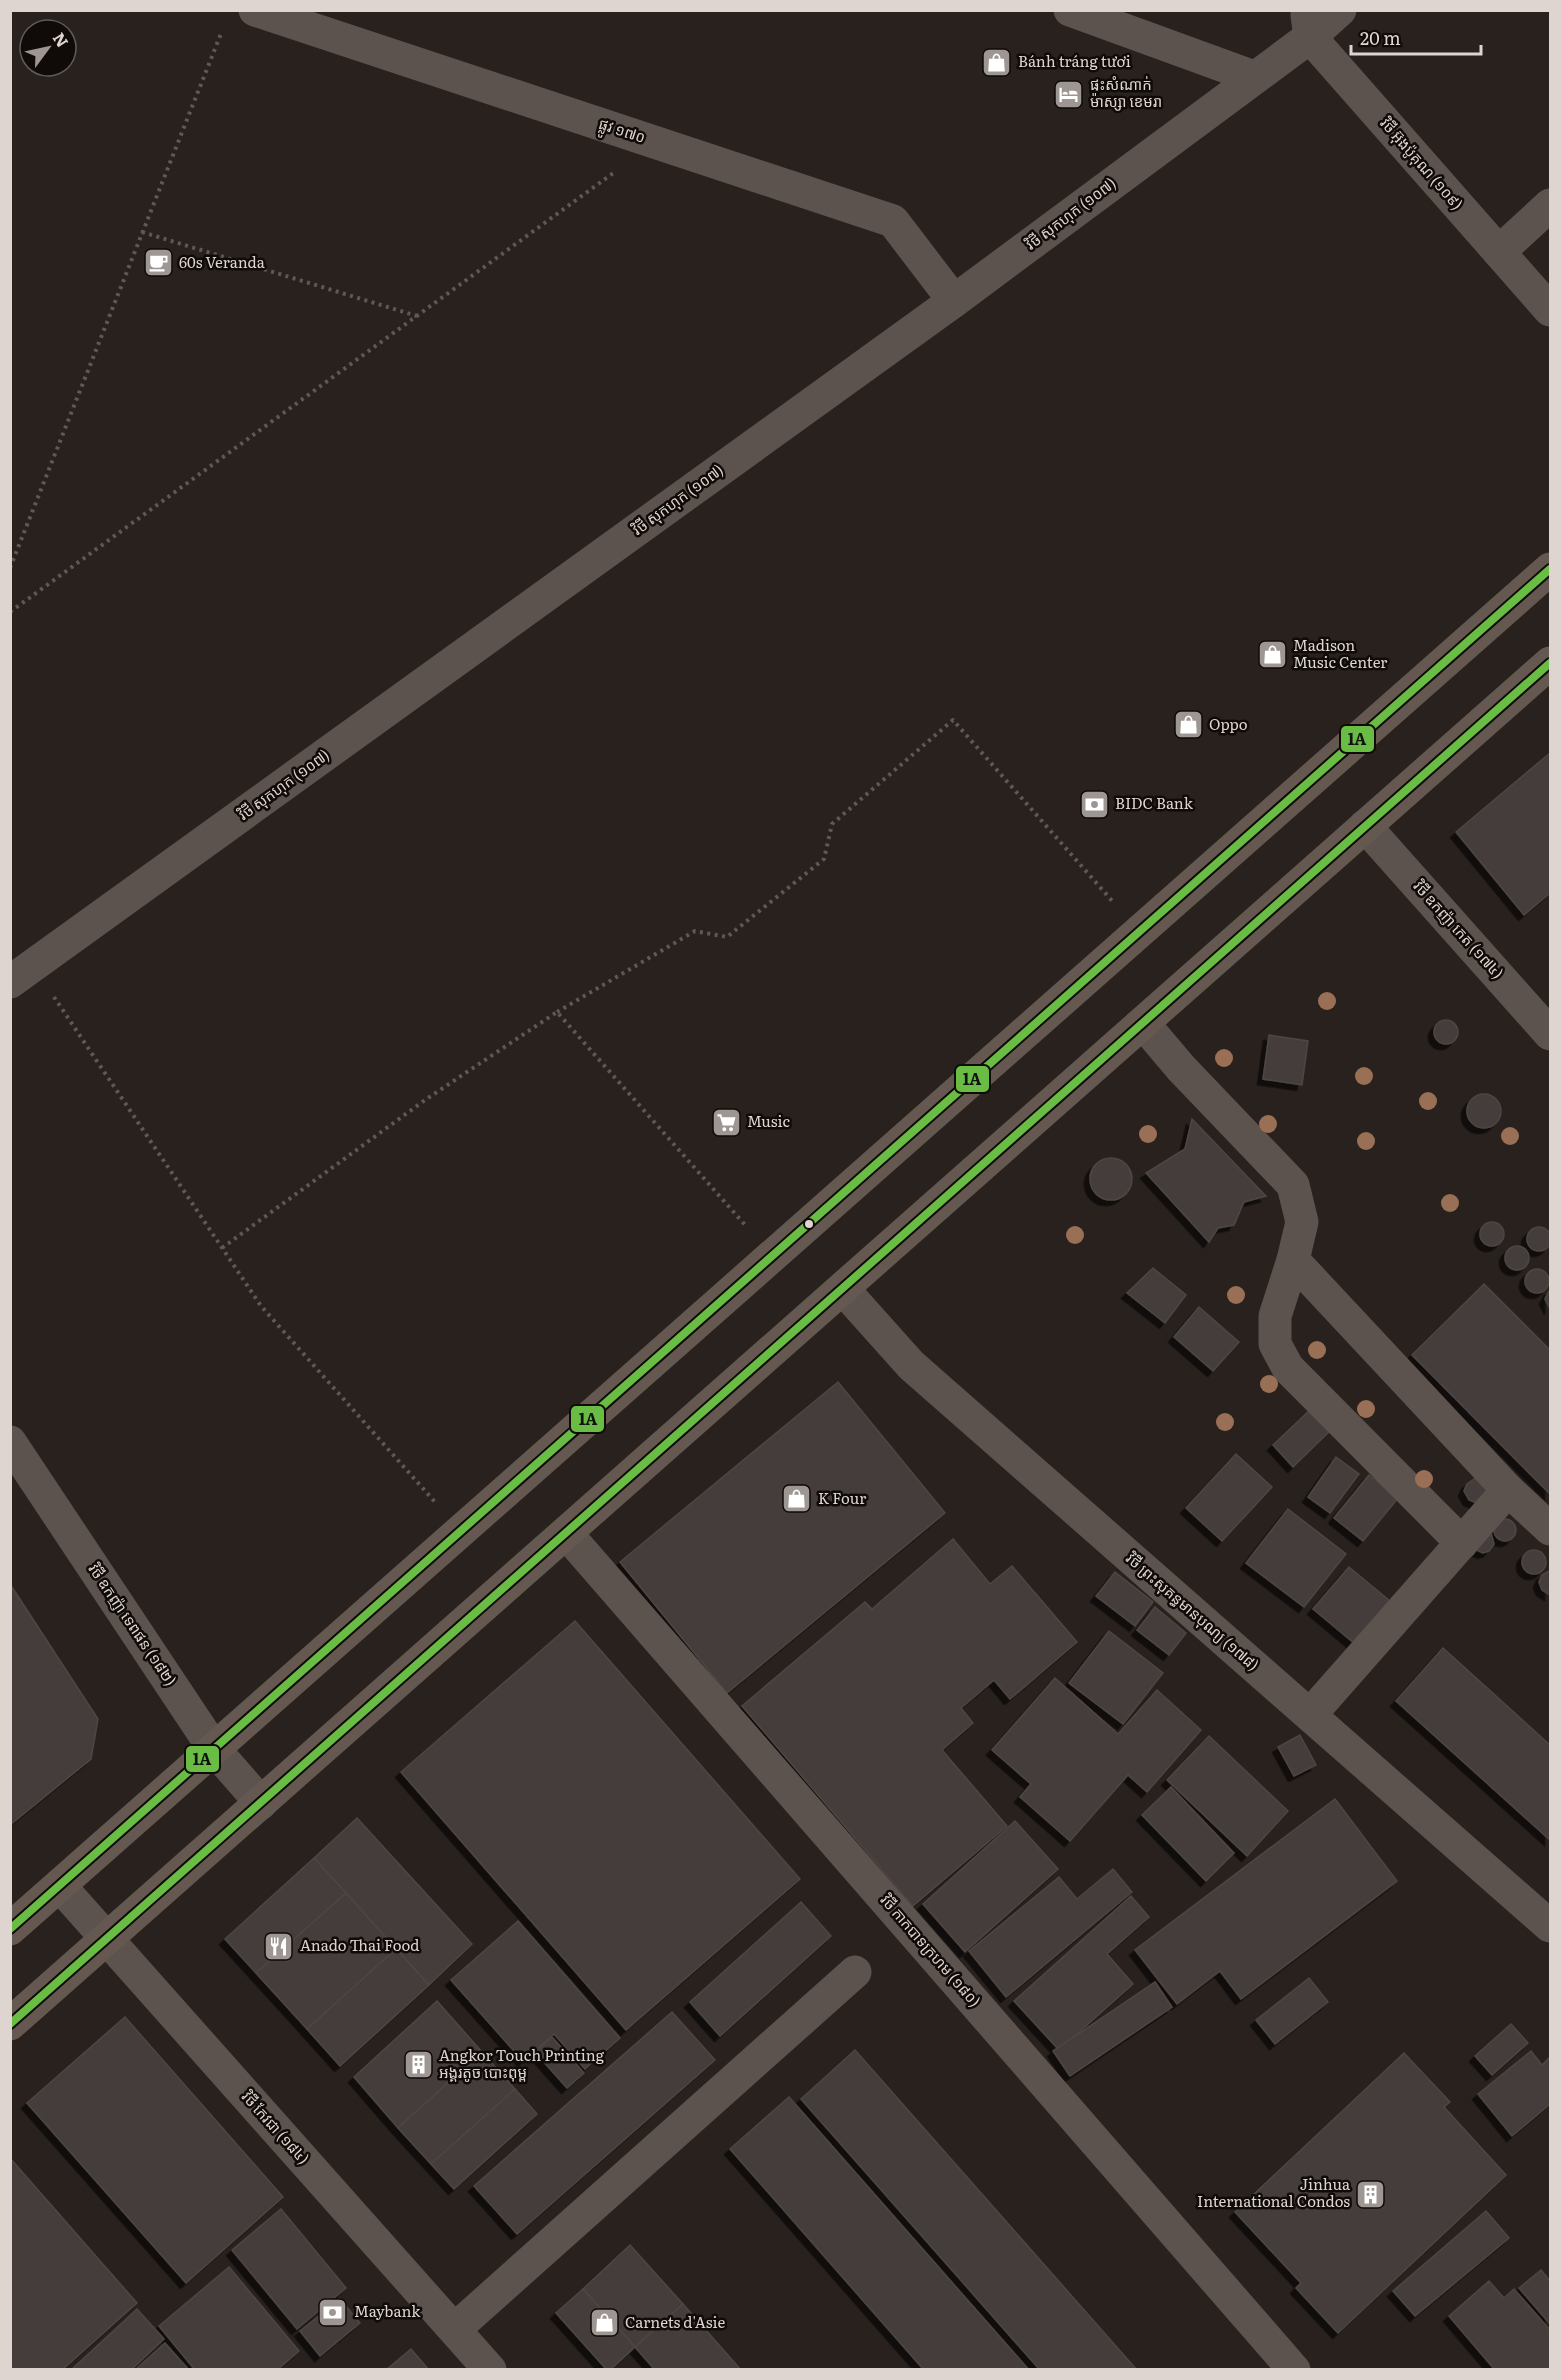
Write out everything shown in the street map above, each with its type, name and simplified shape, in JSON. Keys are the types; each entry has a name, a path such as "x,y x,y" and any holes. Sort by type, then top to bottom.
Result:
{"highway":[{"path":"10,1929 1551,569"},
{"path":"10,2024 1551,663"}],"street":[{"path":"1070,10 1254,77"},
{"name":"វិថី សុកហុក (១០៧)","path":"22,974 954,301 1254,77 1308,24 1340,10"},
{"name":"ផ្លូវ ១៧០","path":"240,16 656,143 893,221 954,301"},
{"name":"វិថី អ៊ុងប៉ូគុណ (១០៩)","path":"1308,24 1499,252 1551,310"},
{"path":"1499,252 1551,205"},
{"name":"វិថី ឧកញ៉ា កេត (១៧៤)","path":"1365,826 1551,1034"},
{"path":"1143,1023 1181,1068 1293,1185 1302,1222 1293,1260 1275,1316 1275,1344 1288,1368 1462,1544"},
{"path":"1293,1260 1508,1490 1551,1529"},
{"name":"វិថី ព្រះសុគន្ធមានបុណ្យ (១៧៨)","path":"843,1289 911,1365 1551,1926"},
{"name":"វិថី ឧកញ៉ា ទេពផន (១៨២)","path":"10,1442 214,1749 261,1803"},
{"path":"1310,1714 1508,1490"},
{"name":"វិថី កាកបាទក្រហម (១៨០)","path":"566,1533 1294,2370"},
{"name":"វិថី កែវជា (១៨៤)","path":"60,1886 490,2370"},
{"path":"455,2329 855,1972"}],"path":[{"path":"10,568 142,232 240,16"},
{"path":"10,612 656,143"},
{"path":"142,232 418,316"},
{"path":"222,1248 425,1100 557,1012 695,931 727,937 824,859 832,824 952,720 1140,932"},
{"path":"22,974 222,1248 261,1306 461,1531"},
{"path":"557,1012 772,1256"}],"building":[{"path":"1550,753 1550,893 1524,915 1456,832"},
{"path":"1446,1020 1454,1024 1458,1032 1454,1040 1446,1044 1438,1040 1434,1032 1438,1024"},
{"path":"1269,1035 1308,1041 1302,1085 1263,1079"},
{"path":"1484,1094 1496,1099 1501,1111 1496,1123 1484,1128 1472,1123 1467,1111 1472,1099"},
{"path":"1192,1119 1266,1196 1244,1202 1234,1225 1218,1228 1209,1242 1146,1173 1185,1149"},
{"path":"1111,1158 1126,1164 1132,1179 1126,1194 1111,1200 1096,1194 1090,1179 1096,1164"},
{"path":"1492,1222 1497,1223 1503,1229 1503,1239 1497,1245 1492,1246 1487,1245 1481,1239 1480,1234 1481,1229 1487,1223"},
{"path":"1539,1227 1544,1228 1550,1234 1550,1244 1544,1250 1539,1251 1534,1250 1528,1244 1527,1239 1528,1234 1534,1228"},
{"path":"1517,1246 1522,1247 1528,1253 1528,1263 1522,1269 1517,1270 1512,1269 1506,1263 1505,1258 1506,1253 1512,1247"},
{"path":"1153,1268 1186,1295 1165,1323 1127,1293"},
{"path":"1537,1269 1542,1270 1548,1276 1548,1286 1542,1292 1537,1293 1532,1292 1526,1286 1525,1281 1526,1276 1532,1270"},
{"path":"1484,1284 1550,1350 1550,1494 1412,1355"},
{"path":"1550,1289 1550,1309 1545,1299"},
{"path":"1199,1307 1239,1342 1213,1371 1174,1337"},
{"path":"838,1382 945,1513 727,1693 620,1562"},
{"path":"1311,1409 1331,1430 1293,1467 1273,1445"},
{"path":"1236,1454 1272,1487 1222,1541 1186,1508"},
{"path":"1336,1457 1359,1474 1330,1513 1308,1497"},
{"path":"1369,1475 1398,1498 1363,1541 1334,1518"},
{"path":"1478,1479 1488,1490 1477,1503 1469,1500 1464,1491 1467,1484"},
{"path":"1288,1509 1346,1554 1304,1607 1246,1563"},
{"path":"1505,1519 1513,1522 1516,1530 1513,1538 1505,1541 1497,1538 1494,1530 1497,1522"},
{"path":"1491,1533 1494,1544 1489,1551 1483,1553 1472,1548"},
{"path":"953,1539 990,1584 1012,1566 1077,1642 1010,1699 994,1680 961,1708 973,1723 942,1750 1007,1826 913,1906 742,1706 865,1602 872,1609"},
{"path":"1534,1550 1539,1551 1545,1557 1545,1567 1539,1573 1534,1574 1529,1573 1523,1567 1522,1562 1523,1557 1529,1551"},
{"path":"1349,1567 1390,1601 1355,1644 1313,1609"},
{"path":"1550,1571 1550,1595 1542,1590 1539,1582 1542,1575"},
{"path":"1115,1572 1153,1602 1135,1626 1096,1596"},
{"path":"10,1584 98,1719 91,1759 10,1825"},
{"path":"1155,1607 1186,1633 1169,1655 1137,1630"},
{"path":"575,1621 800,1879 626,2030 401,1772"},
{"path":"1109,1631 1163,1673 1123,1724 1069,1683"},
{"path":"1443,1648 1550,1745 1550,1840 1396,1701"},
{"path":"1055,1678 1118,1734 1157,1690 1201,1730 1147,1792 1128,1775 1070,1841 1020,1797 1031,1784 992,1750"},
{"path":"1300,1735 1316,1765 1294,1776 1278,1747"},
{"path":"1209,1736 1288,1811 1247,1856 1167,1780"},
{"path":"1171,1787 1234,1853 1206,1881 1142,1815"},
{"path":"1335,1799 1397,1881 1241,1999 1220,1971 1177,2004 1135,1950"},
{"path":"357,1818 472,1944 429,1985 314,1858"},
{"path":"1015,1821 1058,1869 965,1952 923,1904"},
{"path":"314,1858 346,1893 256,1973 225,1939"},
{"path":"1113,1869 1132,1892 1006,1997 969,1951 1059,1877 1077,1899"},
{"path":"346,1893 396,1949 307,2029 256,1973"},
{"path":"1131,1896 1149,1917 1107,1954 1133,1984 1059,2050 1014,2001"},
{"path":"801,1902 831,1936 720,2036 690,2002"},
{"path":"518,1921 620,2038 585,2069 554,2034 523,2061 451,1980"},
{"path":"396,1949 429,1985 340,2066 307,2029"},
{"path":"1309,1978 1328,2002 1275,2044 1256,2020"},
{"path":"1155,1982 1172,2007 1070,2076 1053,2051"},
{"name":"Angkor Touch Printing អង្គរតូច បោះពុម្ព","path":"437,2001 482,2052 398,2128 354,2077"},
{"path":"672,2012 715,2060 517,2234 474,2186"},
{"path":"125,2017 283,2197 186,2283 27,2103"},
{"path":"1511,2024 1528,2043 1492,2075 1475,2056"},
{"path":"552,2037 584,2073 567,2088 535,2052"},
{"path":"855,2050 1137,2370 1040,2370 801,2099"},
{"path":"1531,2051 1542,2065 1550,2057 1550,2104 1512,2136 1478,2094"},
{"path":"482,2052 515,2089 431,2164 398,2128"},
{"name":"Jinhua International Condos","path":"1404,2053 1450,2102 1444,2107 1506,2175 1338,2333 1296,2288 1301,2283 1235,2212"},
{"path":"515,2089 537,2114 454,2189 431,2164"},
{"path":"789,2097 1029,2370 924,2370 730,2149"},
{"path":"10,2158 137,2303 62,2370 10,2370"},
{"path":"281,2209 346,2288 297,2329 232,2250"},
{"path":"1486,2211 1509,2238 1415,2316 1393,2291"},
{"path":"630,2245 683,2304 635,2347 583,2289"},
{"path":"229,2267 299,2351 277,2370 195,2370 159,2326"},
{"path":"1541,2270 1550,2281 1550,2324 1519,2288"},
{"path":"1489,2281 1504,2298 1514,2289 1550,2330 1550,2370 1495,2370 1449,2316"},
{"path":"583,2289 635,2347 610,2370 607,2370 556,2313"},
{"path":"340,2299 360,2323 320,2356 300,2331"},
{"path":"683,2304 741,2370 655,2370 635,2347"},
{"path":"137,2309 164,2339 131,2370 71,2370"},
{"path":"165,2343 189,2370 135,2370"},
{"path":"411,2349 429,2370 386,2370"}],"transit line":[{"name":"1A","path":"10,1929 1550,569"},
{"name":"1A","path":"10,2024 1550,663"}],"place":[{"name":"Bánh tráng tươi","path":"997,62"},
{"name":"ផ្ទះសំណាក់ ម៉ាស្សា ខេមរា","path":"1069,94"},
{"name":"60s Veranda","path":"158,263"},
{"name":"Madison Music Center","path":"1272,655"},
{"name":"Oppo","path":"1188,725"},
{"name":"BIDC Bank","path":"1094,804"},
{"name":"Music","path":"726,1122"},
{"name":"K Four","path":"797,1499"},
{"name":"Anado Thai Food","path":"279,1946"},
{"name":"Angkor Touch Printing អង្គរតូច បោះពុម្ព","path":"418,2065"},
{"name":"Jinhua International Condos","path":"1371,2194"},
{"name":"Maybank","path":"333,2312"},
{"name":"Carnets d'Asie","path":"604,2323"}]}
